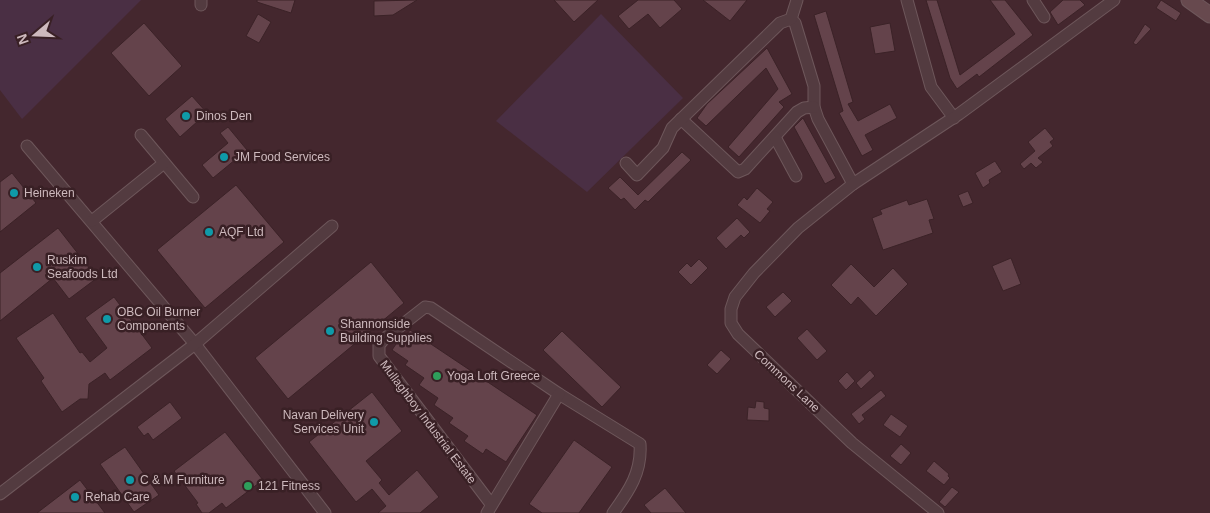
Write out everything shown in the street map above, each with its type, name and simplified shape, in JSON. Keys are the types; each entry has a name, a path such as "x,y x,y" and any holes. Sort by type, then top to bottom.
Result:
{"street":[{"path":"791,20 798,0"},
{"path":"907,0 931,87 954,118"},
{"path":"1033,0 1044,17"},
{"path":"791,20 795,23 814,86 814,107 818,119 853,184 954,118 1114,0"},
{"path":"1189,0 1210,15"},
{"path":"626,163 637,175 663,148 668,134 681,119 780,23 791,20"},
{"path":"681,119 738,172 745,169 798,112 804,108 814,107"},
{"path":"141,135 193,197"},
{"path":"775,137 796,176"},
{"path":"27,146 195,344 325,513"},
{"path":"92,221 164,163"},
{"name":"Commons Lane","path":"853,184 798,228 754,274 735,297 731,310 731,323 738,334 852,443 938,513"},
{"path":"0,494 195,344 332,226"},
{"name":"Mullaghboy Industrial Estate","path":"559,394 489,509 383,363 378,352 379,345 417,312 425,307 431,308 559,394 640,444 641,458 636,479 613,513"}],"shaded area":[{"path":"0,0 141,0 22,119 0,90"},
{"path":"601,14 683,98 587,192 496,121"}],"building":[{"path":"257,0 295,0 291,13 257,2"},
{"path":"417,0 393,15 374,16 374,1"},
{"path":"554,0 598,0 574,22"},
{"path":"638,0 674,0 682,9 660,28 648,14 629,29 618,16"},
{"path":"703,0 747,0 730,21"},
{"path":"926,0 937,0 960,75 1015,34 990,0 1005,0 1033,35 979,77 977,74 957,89 950,78"},
{"path":"1063,0 1080,0 1085,5 1058,25 1050,12"},
{"path":"1161,0 1181,13 1176,21 1156,8"},
{"path":"826,11 853,102 848,104 858,121 890,104 897,118 865,135 873,150 862,156 839,113 843,111 814,15"},
{"path":"258,14 271,22 259,43 246,36"},
{"path":"144,23 182,66 149,96 111,53"},
{"path":"890,23 895,51 875,54 870,27"},
{"path":"1145,24 1151,29 1136,45 1133,43"},
{"path":"767,48 792,94 779,102 784,107 739,157 728,147 778,89 766,68 706,126 697,118 707,104"},
{"name":"Dinos Den","path":"192,96 207,113 180,137 165,119"},
{"path":"803,118 836,178 825,184 794,127"},
{"name":"JM Food Services","path":"228,127 247,150 213,178 202,165 228,143 220,133"},
{"path":"1045,128 1054,139 1050,142 1053,146 1038,158 1043,162 1036,168 1031,163 1024,169 1020,164 1035,151 1028,142"},
{"path":"682,152 691,160 648,202 645,200 635,210 624,198 621,200 608,188 620,177 638,195"},
{"path":"995,161 1002,172 989,180 990,183 983,188 975,173"},
{"name":"Heineken","path":"12,173 36,203 0,232 0,182"},
{"path":"236,185 284,242 205,308 157,250"},
{"path":"757,188 773,202 767,209 770,211 760,223 737,205 744,197 747,200"},
{"path":"968,191 973,203 963,207 958,195"},
{"path":"927,199 934,219 929,220 933,233 883,250 872,218 882,214 880,210 907,200 909,205"},
{"path":"737,218 750,232 744,238 741,235 726,249 716,238"},
{"name":"Ruskim Seafoods Ltd","path":"58,228 97,278 69,299 53,278 0,321 0,273"},
{"path":"1011,258 1021,284 1003,291 992,266"},
{"path":"699,259 708,268 691,285 678,272 687,263 691,267"},
{"name":"Shannonside Building Supplies","path":"371,262 404,303 288,399 255,358"},
{"path":"851,264 874,287 893,268 908,284 876,316 858,297 851,305 831,285"},
{"path":"783,292 792,301 775,317 766,307"},
{"path":"114,297 152,348 110,380 105,373 89,384 88,399 80,399 62,412 41,381 44,378 16,338 53,313 80,353 82,352 90,362 107,348 85,318"},
{"path":"807,329 827,351 817,360 797,338"},
{"path":"410,330 537,415 506,462 486,449 483,454 464,441 468,436 449,423 453,418 434,405 438,398 419,385 424,378 405,365 408,361 392,350 402,335 405,337"},
{"path":"562,331 621,387 602,407 543,350"},
{"path":"721,350 731,359 717,374 707,365"},
{"path":"870,370 875,376 861,389 856,383"},
{"path":"847,372 855,381 846,390 838,381"},
{"path":"881,390 886,396 862,415 865,419 859,424 851,414"},
{"path":"372,392 402,431 366,461 382,480 379,483 389,495 417,470 439,497 420,513 378,513 386,506 372,489 356,502 309,442"},
{"path":"756,401 764,402 764,408 769,409 769,421 747,420 748,407 755,408"},
{"path":"170,402 182,418 153,440 148,433 144,436 137,427"},
{"path":"891,414 908,426 900,437 883,425"},
{"path":"225,432 263,480 226,508 222,503 209,513 202,513 196,504 198,503 174,471"},
{"path":"574,440 612,467 579,513 542,513 529,504"},
{"path":"901,444 911,453 901,465 890,456"},
{"name":"C & M Furniture","path":"125,447 159,495 134,512 100,464"},
{"path":"934,461 949,474 950,478 944,485 926,471"},
{"name":"Rehab Care","path":"80,480 105,513 37,513"},
{"path":"952,487 959,492 945,507 939,502"},
{"path":"665,488 686,513 651,513 644,505"}],"place":[{"name":"Dinos Den","path":"186,116"},
{"name":"JM Food Services","path":"224,157"},
{"name":"Heineken","path":"14,193"},
{"name":"AQF Ltd","path":"209,232"},
{"name":"Ruskim Seafoods Ltd","path":"37,267"},
{"name":"OBC Oil Burner Components","path":"107,319"},
{"name":"Shannonside Building Supplies","path":"330,331"},
{"name":"Yoga Loft Greece","path":"437,376"},
{"name":"Navan Delivery Services Unit","path":"374,422"},
{"name":"C & M Furniture","path":"130,480"},
{"name":"121 Fitness","path":"248,486"},
{"name":"Rehab Care","path":"75,497"}]}
